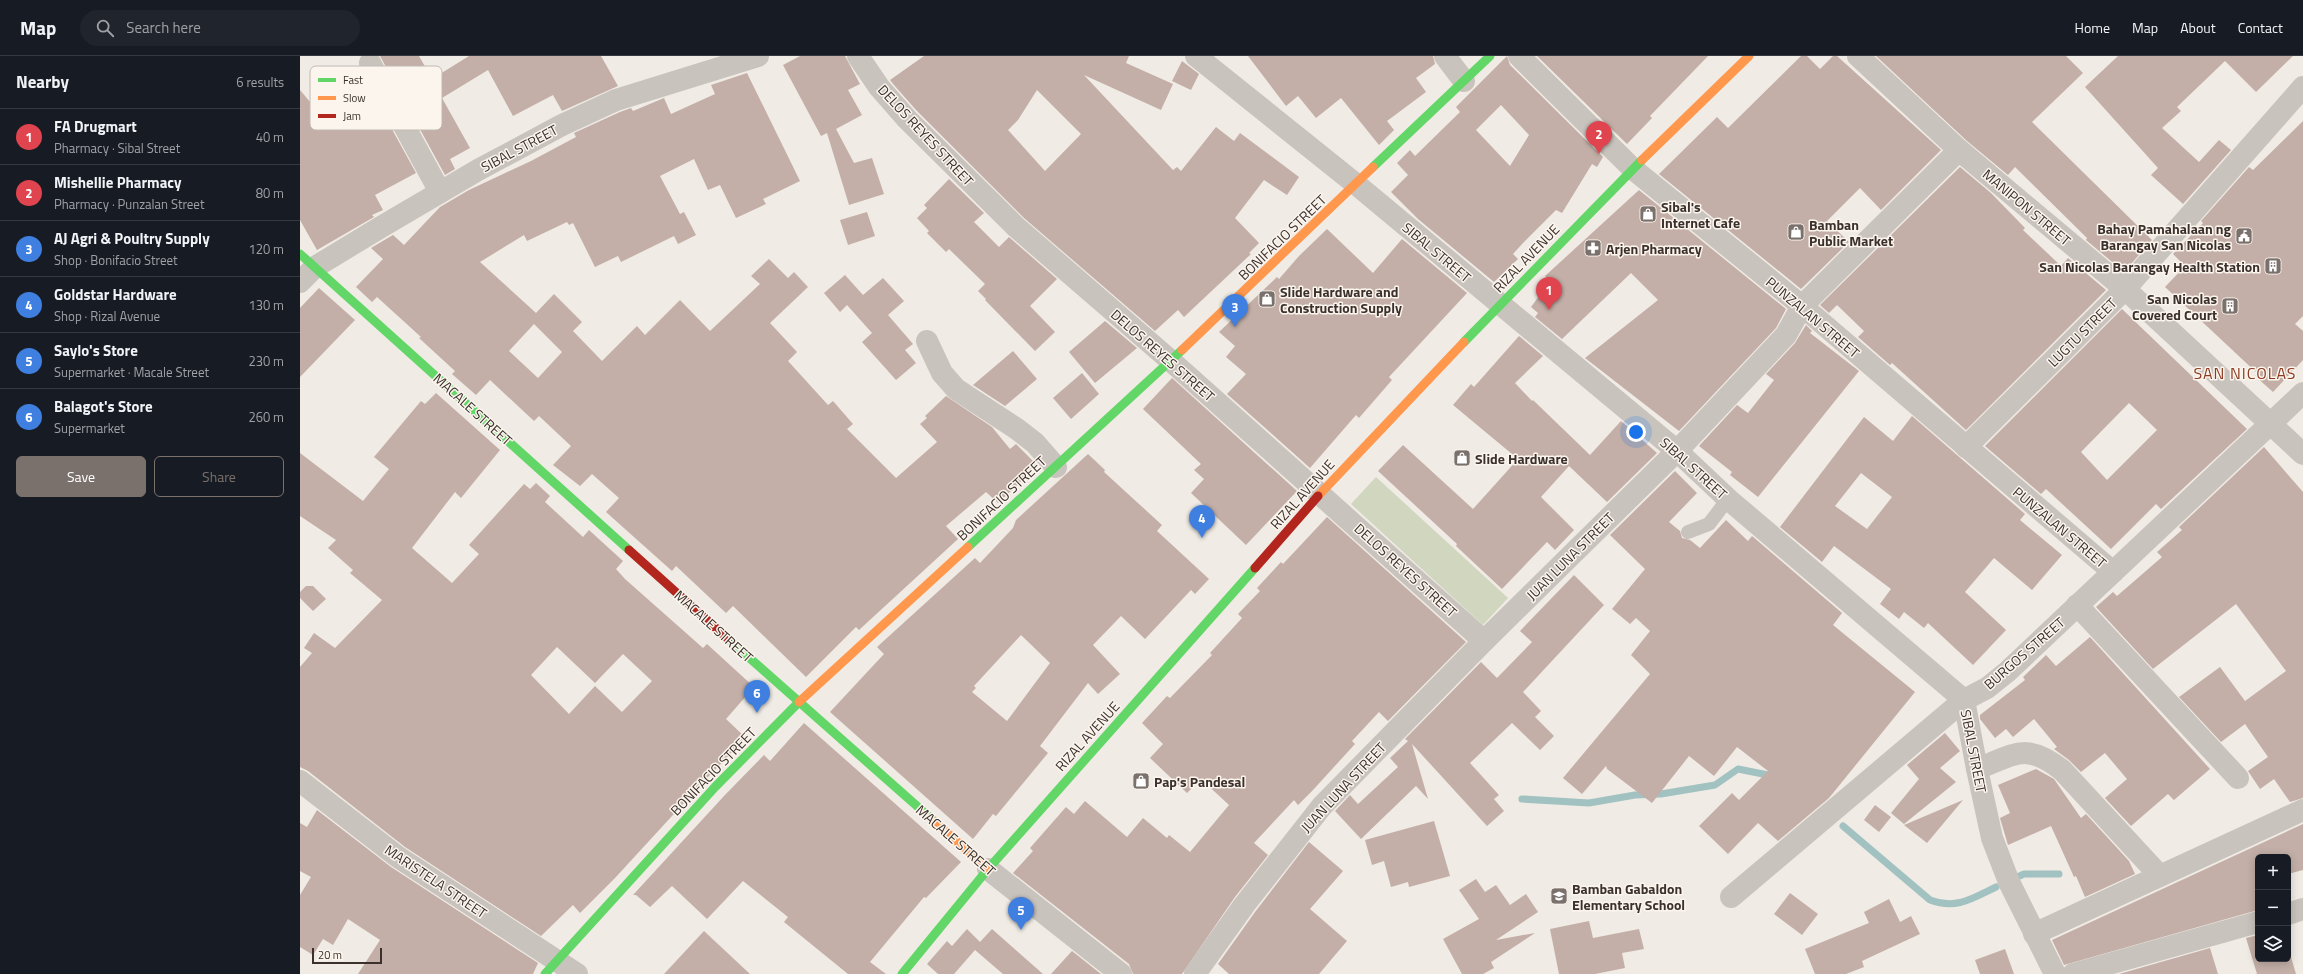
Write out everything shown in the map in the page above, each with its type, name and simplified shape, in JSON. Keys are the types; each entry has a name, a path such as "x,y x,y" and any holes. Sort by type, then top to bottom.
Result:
{"street":[{"name":"SIBAL STREET","path":"305,267 562,125 616,100 758,56"},
{"name":"DELOS REYES STREET","path":"858,56 879,87 907,119 1010,222 1171,362 1484,641"},
{"name":"SIBAL STREET","path":"1196,56 1357,185 1677,451 1728,499 1964,700 1992,838 2009,882 2055,974"},
{"path":"1445,56 1464,81"},
{"name":"BONIFACIO STREET","path":"550,967 715,787 799,702 1171,362 1490,56"},
{"name":"PUNZALAN STREET","path":"1519,56 1633,169 1802,306 2113,572"},
{"name":"RIZAL AVENUE","path":"902,974 988,869 1320,494 1500,305 1633,169 1749,56"},
{"name":"MANIPON STREET","path":"1858,56 1958,150 2125,289 2270,426 2303,454"},
{"name":"LUGTU STREET","path":"1966,447 2125,289 2303,87"},
{"path":"406,130 440,192"},
{"name":"JUAN LUNA STREET","path":"1195,974 1245,904 1322,806 1484,641 1677,451 1786,335 1802,306 1958,150"},
{"name":"MACALE STREET","path":"305,267 988,869 1121,974"},
{"path":"927,341 942,373 956,389 1017,429 1035,443 1056,467"},
{"name":"BURGOS STREET","path":"1731,897 1964,700 1986,688 2007,672 2270,426 2303,393"},
{"path":"2077,606 2238,778"},
{"path":"1977,769 2017,753 2027,752 2048,759 2062,770 2160,876"},
{"name":"MARISTELA STREET","path":"300,781 398,857 550,967 577,974"},
{"path":"2034,934 2303,810"},
{"path":"2291,913 2303,910"},
{"path":"2073,974 2255,923"}],"lane":[{"path":"1688,532 1709,524 1728,499"}],"green space":[{"path":"1376,477 1508,598 1483,625 1351,504"}],"building":[{"path":"380,56 419,56 425,66 385,66"},
{"path":"469,56 601,56 618,86 562,111 553,95 513,116 488,70 442,98 442,73"},
{"path":"800,56 845,56 860,84 848,90 862,115 836,129 854,163 872,158 884,194 849,205 827,133 821,136 783,65"},
{"path":"924,56 1129,56 1126,63 1173,84 1161,110 1084,75 1173,170 1177,167 1181,171 1216,127 1234,141 1240,133 1299,177 1287,195 1264,180 1235,218 1259,243 1249,253 1251,254 1184,317 1178,310 1155,331 1024,218 916,110 890,80","holes":["1037,90 1081,134 1045,171 1008,130 1018,120"]},
{"path":"1248,56 1433,56 1435,64 1416,78 1426,92 1387,121 1394,130 1379,145 1341,98 1316,118 1298,96 1286,106"},
{"path":"1507,56 1510,65 1603,157 1597,167 1592,164 1562,213 1556,210 1523,243 1513,254 1518,259 1494,282 1418,219 1391,192 1408,175 1397,163 1410,150 1415,156 1460,112 1456,107","holes":["1501,105 1529,135 1510,166 1476,130"]},
{"path":"1537,56 1708,56 1650,116 1652,118 1627,144"},
{"name":"Bamban Public Market","path":"1801,56 1807,56 1820,69 1833,56 1837,56 1941,150 1881,210 1860,188 1827,221 1849,242 1801,289 1659,174 1717,117 1728,128"},
{"path":"1876,56 2066,56 2083,73 2032,122 2152,240 2124,272 2086,240 2087,238 2015,167 2008,175 1967,141"},
{"path":"2118,56 2293,56 2256,92 2225,61 2177,107 2181,111 2162,128 2199,162 2219,140 2231,150 2183,204 2151,175 2158,168 2085,87"},
{"path":"1182,61 1199,74 1191,90 1172,81"},
{"path":"747,73 800,181 763,199 766,204 736,218 720,185 708,190 694,159 660,176 680,214 684,212 696,235 678,244 674,236 621,262 618,256 595,267 573,223 569,225 567,222 527,241 524,235 480,262 536,313 554,294 582,322 573,331 602,361 637,326 645,335 680,300 710,331 760,284 751,276 769,259 788,278 794,272 808,287 770,323 797,352 788,361 828,405 833,401 853,424 847,429 896,478 937,442 920,424 927,418 925,416 946,396 992,427 1010,449 1016,444 1038,466 998,503 986,492 946,526 958,539 859,630 856,627 806,677 733,606 726,613 676,566 672,571 606,512 619,498 592,474 580,486 553,465 571,446 539,416 534,421 490,380 476,395 452,374 455,371 419,338 421,337 377,297 372,302 356,287 383,259 371,248 393,235 404,245 440,207 469,190 531,161 576,137 574,133 620,112 631,108 633,111 664,98 671,114 715,94 711,85","holes":["534,324 562,352 538,378 509,351"]},
{"path":"300,90 310,102 310,130 392,130 416,173 375,195 383,210 372,215 374,217 317,250 300,220"},
{"path":"442,98 470,148 450,159 455,169 445,175 420,130 442,130"},
{"path":"2303,121 2303,316 2295,324 2303,331 2303,360 2273,392 2255,376 2258,374 2165,287 2185,266 2173,254 2203,223 2201,221 2249,167 2253,170"},
{"path":"1960,167 1991,193 2025,228 2023,230 2061,266 2068,258 2106,290 1966,430 1892,363 1890,365 1858,337 1864,331 1837,305 1829,313 1820,305"},
{"path":"949,179 984,213 974,222 999,247 1009,237 1057,279 1030,306 1055,332 1035,351 978,291 985,284 949,249 946,252 927,233 929,231 917,218 927,208 924,205"},
{"path":"1639,190 1786,309 1776,328 1679,431 1585,358 1658,300 1631,273 1562,339 1535,317 1538,313 1531,307 1550,281 1545,276"},
{"path":"867,212 875,236 848,245 840,220"},
{"path":"1327,229 1373,273 1402,239 1467,293 1389,377 1392,380 1359,418 1356,415 1310,468 1227,394 1246,374 1226,357 1235,346 1219,332 1277,277 1279,279 1299,256"},
{"path":"845,275 863,295 883,278 904,301 888,315 913,344 905,350 916,363 896,380 862,342 872,333 847,305 840,312 824,293"},
{"path":"319,288 355,320 300,377 300,308"},
{"path":"2122,309 2247,429 2161,509 2156,504 2111,549 2046,489 2041,494 1985,446","holes":["2129,403 2157,430 2107,480 2081,452"]},
{"path":"1105,321 1137,348 1095,383 1069,352"},
{"path":"1806,325 1812,331 1810,333 1859,371 1758,497 1730,475 1732,472 1699,446 1737,405 1748,413 1774,380 1766,374 1795,343"},
{"path":"1519,336 1543,356 1515,383 1532,401 1533,400 1590,455 1621,421 1657,453 1607,502 1569,466 1541,497 1574,530 1555,550 1547,542 1502,589 1456,546 1457,544 1378,471 1403,445 1473,509 1518,459 1453,405 1471,384 1474,387"},
{"path":"1013,351 1037,379 1005,406 973,385"},
{"path":"1082,373 1099,394 1071,419 1053,398"},
{"path":"1172,378 1297,491 1246,545 1191,493 1204,479 1194,470 1201,464 1143,409"},
{"path":"436,393 500,450 461,498 455,492 412,548 452,583 479,554 469,545 524,484 530,489 536,483 550,496 545,502 583,537 589,530 623,561 616,569 625,579 703,648 707,644 754,687 726,719 746,738 615,878 580,913 573,905 541,936 405,847 308,771 300,767 300,667 312,653 304,648 314,633 335,648 382,600 350,573 353,570 328,548 336,540 300,516 300,453 363,501 389,469 374,457 421,401 425,404","holes":["557,647 595,683 623,654 652,681 622,712 595,686 569,714 531,675"]},
{"path":"1912,416 2025,514 2020,520 2062,555 2032,590 1994,558 1965,592 2006,630 1973,665 1928,623 1924,628 1904,612 1899,619 1880,604 1891,589 1834,546 1822,562 1780,527 1864,417 1893,441","holes":["1861,473 1892,497 1867,529 1835,506"]},
{"path":"2264,447 2303,492 2303,798 2290,802 2274,779 2260,789 2248,771 2268,757 2245,724 2221,742 2179,697 2220,667 2245,701 2286,671 2236,604 2153,669 2096,607 2113,592 2117,596 2162,557 2157,552 2182,530 2179,527"},
{"path":"1088,454 1105,470 1104,472 1162,525 1157,531 1209,579 1195,594 1191,590 1145,639 1121,616 1093,645 1120,674 1098,694 1088,683 1040,746 1048,753 996,816 993,814 973,839 830,712 884,654 877,647 975,558 980,563 1013,528 1016,520","holes":["1021,635 1050,663 1007,721 972,692 976,688 974,686"]},
{"path":"1675,471 1697,493 1669,522 1680,531 1682,538 1690,540 1700,548 1726,520 1748,541 1752,536 1842,613 1833,625 1915,692 1829,798 1778,841 1758,823 1728,854 1699,826 1732,793 1739,800 1768,771 1737,747 1714,776 1689,756 1652,803 1607,769 1606,766 1582,794 1563,778 1650,674 1631,655 1650,631 1636,618 1630,624 1612,609 1645,569 1610,535"},
{"path":"1327,517 1466,642 1388,721 1379,712 1352,741 1355,744 1313,790 1298,805 1294,800 1254,843 1268,855 1235,897 1182,974 1133,974 1129,964 1013,873 1033,851 1030,848 1066,807 1074,814 1085,801 1127,837 1143,818 1167,838 1169,835 1190,852 1229,805 1201,779 1187,793 1150,758 1163,744 1142,723 1167,696 1170,698 1212,655 1210,653 1242,618 1238,614 1260,591 1257,588 1281,562 1283,564"},
{"path":"1574,575 1604,605 1523,692 1541,711 1535,717 1554,736 1540,750 1512,723 1470,763 1499,795 1494,799 1504,811 1487,826 1412,744 1428,799 1416,786 1361,839 1335,811 1350,795 1358,804 1398,767 1390,758 1408,741 1405,739 1481,662 1497,678 1532,642 1520,631"},
{"path":"306,586 313,586 326,599 313,611 300,598 300,592"},
{"path":"2090,637 2210,769 2174,800 2168,794 2131,826 2105,798 2127,779 2105,753 2081,772 2069,760 2054,749 2057,747 2034,719 2013,737 2006,729 1995,738 1980,719 1980,715 2025,680 2023,677 2046,655 2056,666"},
{"path":"804,723 961,862 926,898 924,897 870,962 886,974 848,974 784,922 788,917 743,881 707,919 672,886 650,907 636,895 633,895 764,755 770,761"},
{"path":"1945,733 1960,751 1940,768 1956,782 1904,824 1891,813 1919,779 1907,765"},
{"path":"2036,769 2054,779 2081,818 2086,814 2129,861 2135,874 2085,897 2076,876 2074,877 2051,826 2008,845 2000,818 2010,813 1998,785"},
{"path":"1963,800 1927,843 1904,825"},
{"path":"1875,805 1891,817 1879,832 1864,820"},
{"path":"317,810 391,867 538,963 533,974 358,974 380,940 348,919 333,945 323,939 313,955 300,947 300,895 311,877 300,871 300,823 307,827"},
{"path":"1434,821 1450,876 1409,887 1408,882 1391,887 1384,861 1372,865 1365,840"},
{"path":"2303,824 2303,870 2291,873 2291,854 2255,854 2255,911 2064,965 2052,940"},
{"path":"1309,842 1343,871 1310,909 1347,941 1319,974 1229,974 1218,964 1255,912"},
{"path":"1476,879 1485,892 1496,885 1510,905 1526,894 1538,912 1496,940 1535,933 1491,962 1494,968 1483,974 1462,974 1443,939 1479,919 1459,890"},
{"path":"1790,893 1818,914 1802,935 1774,914"},
{"path":"1889,899 1900,922 1911,916 1920,934 1862,961 1864,967 1846,974 1815,974 1805,949 1869,923 1864,912"},
{"path":"1589,921 1593,938 1639,929 1644,949 1622,953 1625,968 1595,974 1559,974 1550,929"},
{"path":"967,929 980,942 992,929 1043,974 1003,974 975,950 954,974 938,974 927,964 947,941 952,946"},
{"path":"704,931 750,974 664,974"},
{"path":"2255,936 2255,962 2291,962 2291,957 2296,974 2257,974 2246,938"},
{"path":"2210,948 2218,974 2119,974"},
{"path":"2005,949 2014,974 1980,974 1975,960"},
{"path":"1072,951 1101,974 1051,974"}],"waterway":[{"path":"1522,799 1589,803 1635,795 1661,794 1715,785 1738,769 1773,776"},
{"path":"1843,826 1930,900 1948,904 1957,903 1972,899 1996,887"},
{"path":"2015,878 2024,874 2059,874"}],"traffic: fast":[{"path":"1373,167 1490,56"},
{"path":"1464,342 1642,160"},
{"path":"300,254 629,550"},
{"path":"968,547 1182,350"},
{"path":"902,974 988,869 1255,568"},
{"path":"728,639 935,822"},
{"path":"545,974 715,787 799,702"}],"traffic: slow":[{"path":"1642,160 1749,56"},
{"path":"1182,350 1373,167"},
{"path":"1318,496 1464,342"},
{"path":"799,702 968,547"},
{"path":"935,822 988,869"}],"traffic: jam":[{"path":"1255,568 1318,496"},
{"path":"629,550 728,639"}],"place":[{"name":"Mishellie Pharmacy","path":"1599,154"},
{"name":"Sibal's Internet Cafe","path":"1648,214"},
{"name":"Bamban Public Market","path":"1796,232"},
{"name":"Bahay Pamahalaan ng Barangay San Nicolas","path":"2244,236"},
{"name":"Arjen Pharmacy","path":"1593,248"},
{"name":"San Nicolas Barangay Health Station","path":"2273,266"},
{"name":"Slide Hardware and Construction Supply","path":"1267,299"},
{"name":"San Nicolas Covered Court","path":"2230,306"},
{"name":"FA Drugmart","path":"1549,310"},
{"name":"AJ Agri & Poultry Supply","path":"1235,327"},
{"name":"Slide Hardware","path":"1462,458"},
{"name":"Goldstar Hardware","path":"1202,538"},
{"name":"Balagot's Store","path":"757,713"},
{"name":"Pap's Pandesal","path":"1141,781"},
{"name":"Bamban Gabaldon Elementary School","path":"1559,896"},
{"name":"Saylo's Store","path":"1021,930"}],"district":[{"name":"SAN NICOLAS","path":"2245,373"}]}
